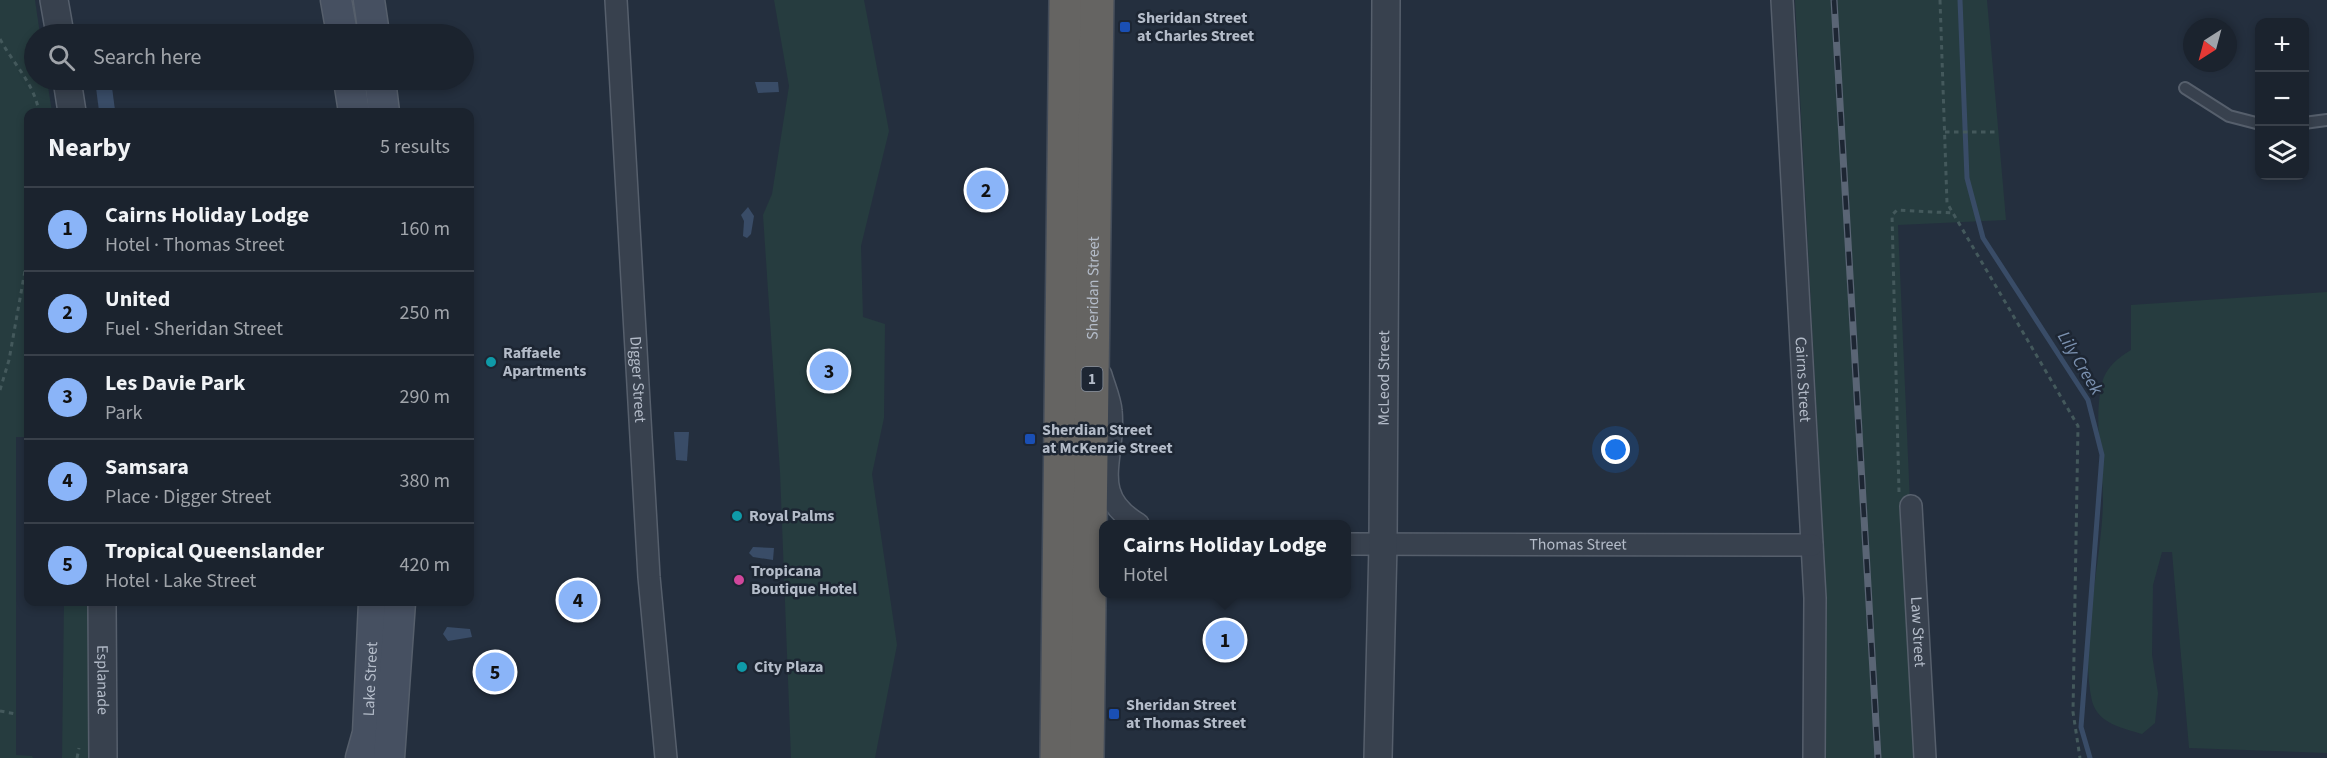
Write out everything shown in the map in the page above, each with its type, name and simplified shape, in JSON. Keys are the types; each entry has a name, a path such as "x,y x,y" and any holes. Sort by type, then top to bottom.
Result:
{"highway":[{"name":"Sheridan Street","path":"1057,758 1066,0"},
{"name":"Sheridan Street","path":"1087,758 1096,576 1093,348 1097,0"}],"main road":[{"path":"336,0 340,24"},
{"path":"369,0 373,24"},
{"path":"351,90 353,108"},
{"path":"381,90 384,108"},
{"name":"Lake Street","path":"361,758 368,733 374,606"},
{"name":"Lake Street","path":"389,758 400,606"}],"street":[{"path":"54,0 58,24"},
{"name":"Digger Street","path":"616,0 649,577 666,758"},
{"name":"McLeod Street","path":"1378,758 1383,544 1386,0"},
{"name":"Cairns Street","path":"1782,0 1812,545 1815,631 1814,758"},
{"path":"69,90 71,108"},
{"path":"1093,348 1111,410 1108,493 1117,510 1131,520"},
{"name":"Law Street","path":"1911,506 1925,758"},
{"name":"Thomas Street","path":"1351,544 1812,545"},
{"name":"Esplanade","path":"102,606 103,758"}],"lane":[{"path":"2185,88 2229,116 2255,123"},
{"path":"2309,122 2327,120"}],"path":[{"path":"1940,0 1947,203 2078,426 2073,712 2080,758"},
{"path":"0,39 9,57 24,74"},
{"path":"33,90 38,108"},
{"path":"1945,132 1996,132"},
{"path":"1911,506 1899,492 1892,215 1897,210 1953,213"},
{"path":"0,390 9,360 24,276"},
{"path":"0,711 16,714"}],"green space":[{"path":"0,0 35,0 39,24 24,24 24,90 49,90 51,108 24,108 24,437 16,437 16,755 33,758 0,758"},
{"path":"774,0 864,0 889,131 861,246 863,317 885,324 884,418 872,474 897,645 875,758 791,758 780,472 763,215 772,194 789,86"},
{"path":"1795,0 1987,0 2006,220 1898,225 1921,758 1825,758 1826,591"},
{"path":"2327,292 2327,753 2189,748 2172,552 2162,552 2153,585 2152,655 2158,693 2155,723 2142,734 2112,724 2095,709 2089,679 2090,628 2103,501 2098,412 2099,397 2106,372 2131,350 2131,305"},
{"path":"64,606 94,606 94,758 62,758"}],"water":[{"path":"755,82 778,82 779,92 758,93"},
{"path":"96,90 112,90 115,108 99,108"},
{"path":"748,207 754,216 751,234 747,238 743,236 744,221 741,215"},
{"path":"674,432 689,432 687,461 676,460"},
{"path":"753,547 774,548 773,560 753,557 749,553"},
{"path":"447,627 470,629 472,637 448,641 443,634"}],"waterway":[{"name":"Lily Creek","path":"1960,0 1967,178 1983,238 2088,400 2102,455 2081,727 2090,758"}],"railway":[{"path":"1834,0 1878,758"}],"place":[{"name":"Sheridan Street at Charles Street","path":"1125,27"},
{"name":"United","path":"986,190"},
{"name":"Raffaele Apartments","path":"491,362"},
{"name":"Les Davie Park","path":"829,371"},
{"name":"Sherdian Street at McKenzie Street","path":"1030,439"},
{"name":"Royal Palms","path":"737,516"},
{"name":"Tropicana Boutique Hotel","path":"739,580"},
{"name":"Samsara","path":"578,600"},
{"name":"Cairns Holiday Lodge","path":"1225,640"},
{"name":"City Plaza","path":"742,667"},
{"name":"Tropical Queenslander","path":"495,672"},
{"name":"Sheridan Street at Thomas Street","path":"1114,714"}]}
